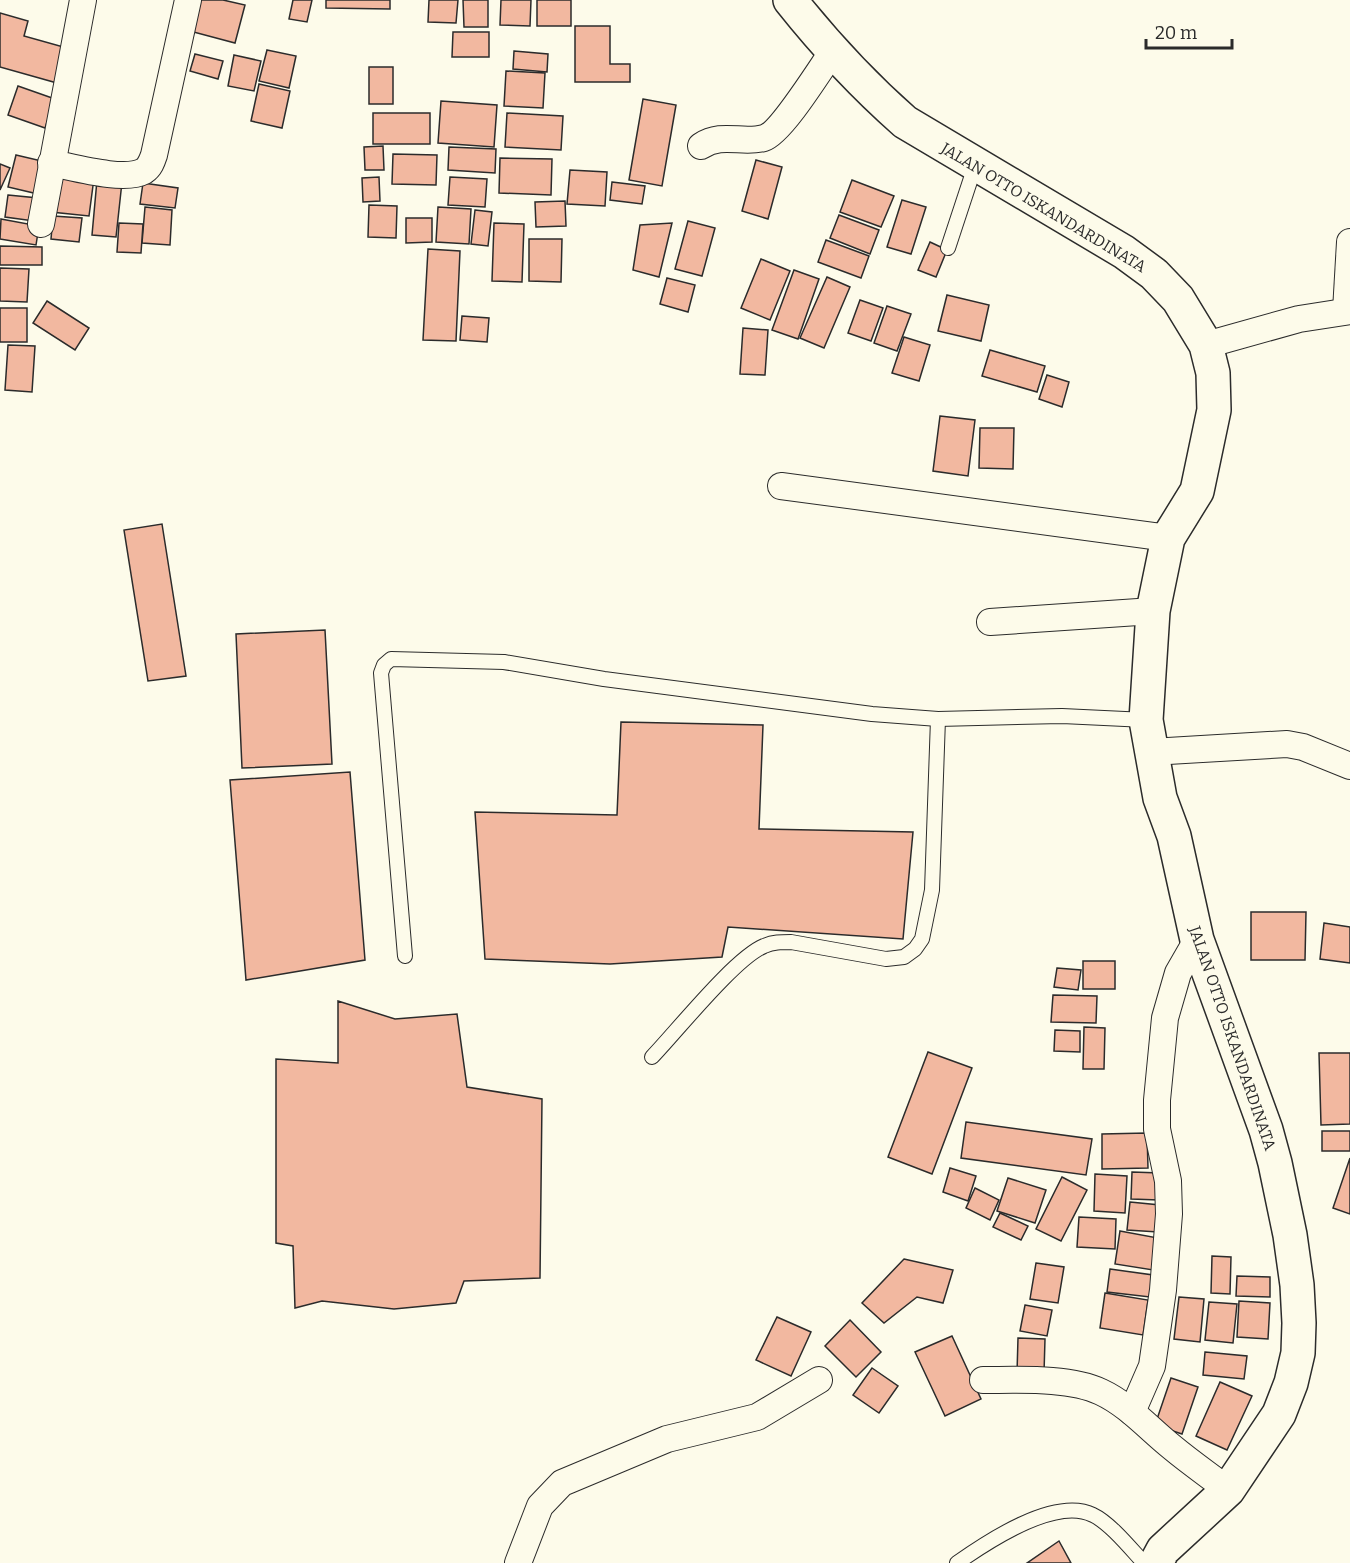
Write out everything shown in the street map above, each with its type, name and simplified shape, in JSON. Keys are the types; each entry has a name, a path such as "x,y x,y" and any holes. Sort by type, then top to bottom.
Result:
{"main road":[{"name":"JALAN OTTO ISKANDARDINATA","path":"790,0 833,51 874,94 905,122 1124,252 1154,274 1178,299 1206,345 1215,395 1197,491 1168,538 1153,611 1146,720 1160,798 1174,836 1200,947 1266,1130 1275,1163 1290,1235 1297,1285 1298,1353 1291,1383 1279,1414 1228,1490 1163,1550 1156,1563"}],"street":[{"path":"41,224 83,0"},
{"path":"51,163 120,175 140,172 149,166 154,155 188,0"},
{"path":"701,146 719,138 755,139 774,132 833,51"},
{"path":"1206,345 1299,319 1348,311 1350,242"},
{"path":"782,486 1168,538"},
{"path":"990,622 1153,611"},
{"path":"1151,752 1287,744 1303,747 1350,766"},
{"path":"1132,1412 1152,1366 1163,1290 1169,1214 1168,1181 1157,1129 1157,1100 1165,1018 1178,973 1200,947"},
{"path":"518,1563 540,1506 562,1484 666,1439 757,1417 819,1380"},
{"path":"983,1380 1028,1380 1101,1391 1132,1412 1173,1448 1228,1490"}],"lane":[{"path":"948,248 976,163"},
{"path":"405,956 381,673 384,665 392,659 504,662 604,679 825,708 938,719 1062,716 1146,720"},
{"path":"652,1057 738,965 762,946 777,941 791,942 886,959 904,957 915,949 922,939 932,890 938,719"},
{"path":"957,1563 987,1543 1023,1524 1068,1511 1094,1515 1144,1563"}],"building":[{"path":"194,0 223,0 245,5 235,43 186,30"},
{"path":"293,0 312,0 307,22 289,19"},
{"path":"326,0 390,0 390,9 326,8"},
{"path":"429,0 458,0 456,23 428,22"},
{"path":"463,0 488,0 488,27 464,27"},
{"path":"501,0 531,0 530,26 500,25"},
{"path":"537,0 571,0 571,26 537,26"},
{"path":"0,13 28,21 24,36 67,48 57,83 0,67"},
{"path":"575,26 610,26 610,64 630,64 630,82 575,82"},
{"path":"453,32 489,32 489,57 452,57"},
{"path":"267,50 296,56 289,88 259,81"},
{"path":"514,51 548,54 547,72 513,69"},
{"path":"195,54 223,61 218,79 190,71"},
{"path":"234,55 261,61 254,91 228,86"},
{"path":"369,67 393,67 393,104 369,104"},
{"path":"506,71 545,73 543,108 504,106"},
{"path":"259,84 290,91 282,128 251,121"},
{"path":"18,86 55,99 45,128 8,115"},
{"path":"643,99 676,105 662,186 629,180"},
{"path":"441,101 497,105 494,147 438,143"},
{"path":"373,113 430,113 430,144 373,144"},
{"path":"507,113 563,116 561,150 505,147"},
{"path":"383,146 384,170 365,170 364,147"},
{"path":"449,147 496,149 495,173 448,170"},
{"path":"393,154 437,155 436,185 392,184"},
{"path":"16,155 46,162 38,194 8,187"},
{"path":"500,158 552,159 551,195 499,193"},
{"path":"756,160 782,167 768,219 742,211"},
{"path":"0,164 10,168 0,190"},
{"path":"570,170 607,172 605,206 567,204"},
{"path":"56,173 94,178 89,216 51,212"},
{"path":"379,177 380,201 363,202 362,178"},
{"path":"450,177 487,179 485,207 448,205"},
{"path":"97,180 122,182 116,237 92,235"},
{"path":"852,180 894,196 881,227 840,212"},
{"path":"612,182 645,186 642,204 610,200"},
{"path":"143,183 178,188 175,208 140,204"},
{"path":"8,195 38,198 34,221 5,217"},
{"path":"902,200 926,207 911,254 887,247"},
{"path":"565,201 566,226 536,227 535,202"},
{"path":"369,205 397,206 396,238 368,237"},
{"path":"145,207 172,210 170,245 142,243"},
{"path":"438,207 471,209 469,244 436,242"},
{"path":"475,210 492,212 488,246 471,244"},
{"path":"839,215 879,230 870,254 830,238"},
{"path":"53,216 82,218 79,242 51,239"},
{"path":"406,218 432,218 432,242 406,243"},
{"path":"1,219 39,226 36,245 0,239"},
{"path":"688,221 715,228 702,276 675,269"},
{"path":"119,223 143,224 141,253 117,252"},
{"path":"494,223 524,224 522,282 492,281"},
{"path":"672,223 659,277 633,270 640,225"},
{"path":"529,239 562,239 561,282 529,281"},
{"path":"826,240 869,256 861,278 818,262"},
{"path":"930,242 947,250 936,277 918,270"},
{"path":"0,246 42,247 42,265 0,265"},
{"path":"428,249 460,251 456,341 423,340"},
{"path":"761,259 790,271 770,320 741,308"},
{"path":"0,268 29,269 27,302 0,301"},
{"path":"794,270 819,279 798,339 772,330"},
{"path":"827,277 850,287 824,348 800,338"},
{"path":"667,278 695,285 688,312 660,304"},
{"path":"947,295 989,305 981,341 938,331"},
{"path":"860,300 883,308 871,341 848,333"},
{"path":"47,301 89,328 75,350 33,323"},
{"path":"887,306 911,314 897,351 874,343"},
{"path":"0,308 27,308 27,342 0,342"},
{"path":"462,316 489,318 487,342 460,340"},
{"path":"743,328 768,330 765,375 740,374"},
{"path":"904,337 930,345 919,381 892,373"},
{"path":"8,345 35,346 32,392 5,390"},
{"path":"990,350 1045,366 1037,392 982,376"},
{"path":"1047,375 1069,382 1062,407 1039,399"},
{"path":"940,416 975,420 968,476 933,471"},
{"path":"980,428 1014,428 1013,469 979,468"},
{"path":"162,524 186,676 148,681 124,530"},
{"path":"325,630 332,764 242,768 236,634"},
{"path":"621,722 763,725 759,829 913,832 903,939 728,927 722,957 610,964 485,959 475,812 617,815"},
{"path":"350,772 365,960 246,980 230,780"},
{"path":"1251,912 1306,912 1305,960 1251,960"},
{"path":"1324,923 1350,927 1350,963 1320,959"},
{"path":"1083,961 1115,961 1115,989 1083,989"},
{"path":"1057,968 1081,970 1078,990 1054,987"},
{"path":"1053,995 1097,996 1096,1023 1051,1022"},
{"path":"338,1001 395,1019 457,1014 467,1087 542,1099 540,1278 464,1281 456,1303 394,1309 322,1301 295,1308 293,1246 276,1243 276,1059 338,1063"},
{"path":"1084,1027 1105,1028 1104,1069 1083,1069"},
{"path":"1055,1030 1080,1031 1080,1052 1054,1051"},
{"path":"928,1052 972,1068 932,1174 888,1157"},
{"path":"1319,1053 1350,1053 1350,1124 1321,1125"},
{"path":"966,1122 1092,1139 1086,1175 961,1158"},
{"path":"1322,1131 1350,1131 1350,1151 1322,1151"},
{"path":"1147,1133 1148,1168 1102,1169 1102,1134"},
{"path":"1350,1158 1350,1214 1333,1208"},
{"path":"950,1168 976,1176 968,1201 943,1192"},
{"path":"1132,1172 1160,1173 1159,1200 1131,1199"},
{"path":"1095,1174 1127,1176 1125,1213 1094,1211"},
{"path":"1062,1177 1087,1190 1061,1241 1036,1229"},
{"path":"1008,1178 1046,1190 1035,1223 997,1211"},
{"path":"975,1188 999,1200 990,1220 966,1208"},
{"path":"1130,1202 1160,1205 1158,1232 1127,1230"},
{"path":"1000,1213 1028,1226 1021,1240 993,1227"},
{"path":"1079,1217 1116,1219 1115,1249 1077,1247"},
{"path":"1120,1231 1158,1238 1153,1270 1115,1264"},
{"path":"1212,1256 1231,1257 1230,1294 1211,1293"},
{"path":"904,1259 953,1270 943,1303 917,1297 884,1323 862,1303"},
{"path":"1036,1263 1064,1267 1058,1303 1030,1299"},
{"path":"1110,1269 1153,1275 1150,1297 1107,1292"},
{"path":"1237,1276 1270,1277 1270,1297 1236,1296"},
{"path":"1105,1293 1148,1300 1143,1335 1100,1328"},
{"path":"1179,1297 1204,1299 1200,1342 1174,1339"},
{"path":"1239,1301 1270,1303 1268,1339 1237,1337"},
{"path":"1209,1302 1237,1304 1233,1343 1205,1340"},
{"path":"1025,1305 1052,1310 1047,1336 1020,1331"},
{"path":"777,1317 811,1332 791,1376 756,1360"},
{"path":"850,1320 881,1352 856,1377 825,1346"},
{"path":"952,1336 981,1399 945,1416 915,1352"},
{"path":"1018,1338 1045,1339 1044,1373 1017,1373"},
{"path":"1205,1352 1247,1356 1244,1379 1203,1375"},
{"path":"872,1368 898,1386 879,1413 853,1395"},
{"path":"1171,1378 1198,1387 1182,1434 1155,1425"},
{"path":"1220,1382 1252,1396 1227,1450 1196,1436"},
{"path":"1059,1541 1071,1563 1027,1563"}]}
